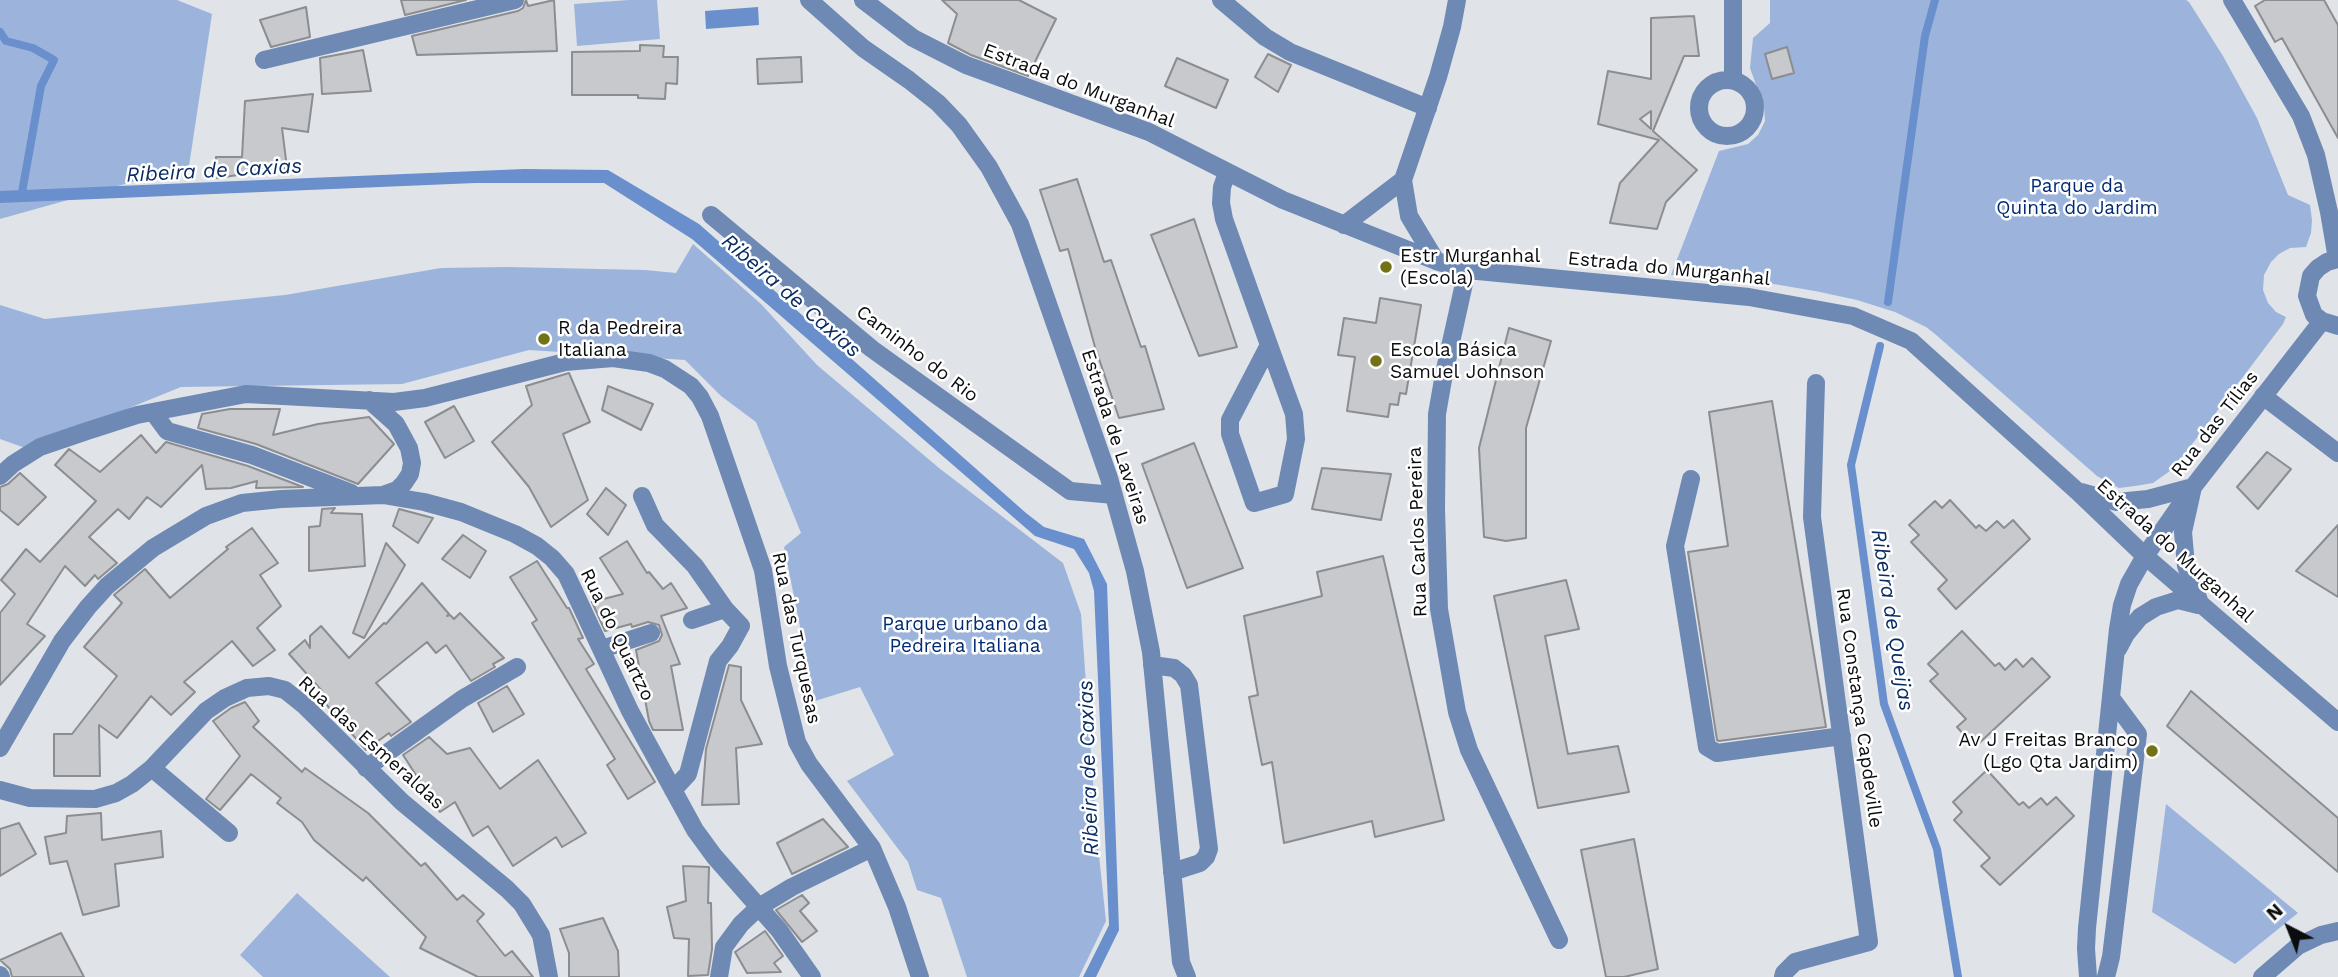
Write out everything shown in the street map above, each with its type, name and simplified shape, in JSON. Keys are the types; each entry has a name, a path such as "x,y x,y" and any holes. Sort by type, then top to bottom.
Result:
{"street":[{"path":"264,60 515,0"},
{"name":"Estrada de Laveiras","path":"809,0 863,48 938,103 959,125 989,167 1020,223 1114,495 1135,571 1152,665 1181,962 1187,977"},
{"name":"Estrada do Murganhal","path":"863,0 913,38 956,60 1149,132 1283,200 1436,261 1467,270 1749,297 1853,316 1911,341 2145,556 2338,722"},
{"path":"1221,0 1265,37 1290,52 1428,108"},
{"path":"1436,261 1409,216 1403,180 1428,108 1452,27 1457,0"},
{"path":"1733,0 1733,80"},
{"path":"2232,0 2301,116 2316,155 2337,259 2318,268 2307,286 2306,296 2309,306 2330,323"},
{"path":"1227,173 1222,187 1224,219 1269,345 1294,415 1296,439 1285,494 1254,503 1230,434 1230,420 1269,345"},
{"path":"1344,225 1403,180"},
{"name":"Caminho do Rio","path":"711,215 872,349 1070,491 1114,495"},
{"name":"Rua Carlos Pereira","path":"1467,270 1437,414 1436,509 1440,610 1457,712 1469,750 1559,940"},
{"name":"Rua das Tílias","path":"2088,977 2087,928 2116,651 2122,605 2129,584 2193,487 2263,396 2330,323"},
{"name":"Rua das Turquesas","path":"369,400 394,402 425,398 565,362 612,358 649,362 681,377 700,397 709,416 763,570 778,666 797,742 809,764 872,848 897,907 920,977"},
{"name":"Rua Constança Capdeville","path":"1783,977 1795,962 1870,942 1812,517 1816,383"},
{"path":"0,476 40,447 136,415 246,394 369,400 396,424 409,448 412,463 410,474 404,483 397,490 383,495"},
{"path":"2263,396 2338,453"},
{"path":"153,412 167,431 252,455 358,496"},
{"path":"1691,479 1675,546 1707,747 1717,753 1842,736"},
{"path":"2077,491 2117,502 2148,499 2193,487 2183,532 2186,566 2202,606"},
{"name":"Rua do Quartzo","path":"0,748 62,641 88,607 107,586 153,548 206,516 242,503 383,495 461,512 537,546 566,574 630,710 695,830 779,930 811,977"},
{"path":"642,496 655,525 695,566 725,609 741,626"},
{"path":"2116,651 2140,617 2156,607 2178,600 2202,606"},
{"path":"692,620 725,609"},
{"path":"741,626 772,620"},
{"path":"673,790 688,774 718,661 741,626"},
{"path":"602,649 651,633"},
{"path":"1152,665 1174,668 1183,675 1189,685 1209,849 1200,863 1172,872"},
{"path":"366,768 463,699 517,667"},
{"name":"Rua das Esmeraldas","path":"0,790 30,799 95,799 116,793 152,768 206,711 225,698 247,688 269,686 285,690 296,697 402,803 522,904 541,935 549,977"},
{"path":"2106,977 2111,957 2138,734 2112,699"},
{"path":"152,768 229,833"},
{"path":"719,977 724,947 741,924 759,907 792,887 872,848"},
{"path":"2262,977 2298,946 2321,934 2338,931"}],"green space":[{"path":"0,0 177,0 212,14 189,166 0,219"},
{"path":"657,0 660,39 577,46 574,4"},
{"name":"Parque da Quinta do Jardim","path":"1770,0 2189,2 2257,118 2288,195 2310,205 2312,220 2306,247 2290,248 2279,254 2264,275 2263,290 2268,303 2276,312 2286,317 2283,324 2174,468 2153,483 2119,488 2097,476 1935,334 1895,312 1857,300 1750,280 1671,275 1719,151 1748,144 1758,135 1765,121 1764,107 1750,68 1753,38 1770,23"},
{"name":"Parque urbano da Pedreira Italiana","path":"693,244 761,304 817,365 939,468 1063,563 1081,614 1097,837 1106,921 1079,977 967,977 941,898 917,890 908,862 847,781 894,755 860,687 815,701 784,547 801,533 756,422 721,396 685,360 529,350 402,384 181,387 28,449 0,439 0,305 45,319 285,295 441,268 507,267 676,273"},
{"path":"2166,804 2298,913 2235,964 2152,912"},
{"path":"297,893 390,977 263,977 240,955"}],"shaded area":[{"path":"758,7 759,25 706,29 705,11"},
{"path":"524,169 608,170 699,224 1026,513 1044,527 1084,539 1107,584 1119,930 1096,977 1083,977 1109,925 1094,591 1089,573 1074,549 1035,536 692,239 604,183 475,183 0,203 0,191"}],"building":[{"path":"401,0 466,0 405,15"},
{"path":"526,0 528,6 554,0 557,51 417,55 412,36 518,11 523,8"},
{"path":"942,0 1019,0 1056,19 1028,76 971,55 948,43 957,14"},
{"path":"2265,0 2324,0 2338,25 2338,138 2282,38 2275,42 2255,6"},
{"path":"306,7 310,37 271,47 260,20"},
{"path":"1694,16 1699,56 1684,56 1653,131 1697,170 1666,202 1657,229 1610,223 1620,183 1659,140 1598,124 1608,71 1651,79 1651,18","holes":["1651,111 1651,129 1640,119"]},
{"path":"640,45 664,46 663,57 678,57 677,84 666,83 665,99 638,98 638,95 572,95 572,52 640,51"},
{"path":"1787,47 1794,73 1772,79 1765,54"},
{"path":"363,50 371,91 322,94 320,58"},
{"path":"1268,54 1291,65 1278,92 1255,77"},
{"path":"801,57 802,82 758,84 757,59"},
{"path":"1177,58 1228,80 1216,108 1165,86"},
{"path":"313,94 308,132 282,128 287,168 217,178 216,157 242,157 245,101"},
{"path":"1077,179 1104,262 1111,260 1141,347 1145,346 1164,409 1119,418 1095,347 1068,249 1060,251 1040,190"},
{"path":"1194,219 1237,347 1199,356 1151,235"},
{"path":"1380,298 1421,305 1406,394 1400,393 1398,405 1390,404 1388,417 1347,411 1355,357 1338,355 1344,318 1376,323"},
{"path":"1509,328 1551,341 1526,428 1526,538 1506,541 1484,537 1479,448"},
{"path":"569,373 590,422 563,434 588,500 551,527 529,487 492,442 532,405 526,386"},
{"path":"608,386 653,404 641,430 602,410"},
{"path":"1772,401 1826,727 1719,741 1688,552 1728,546 1709,412"},
{"path":"454,406 474,441 445,458 425,422"},
{"path":"230,409 280,409 273,435 318,424 369,417 394,444 358,484 256,444 198,428 202,414"},
{"path":"141,435 156,453 166,442 248,466 303,487 256,488 257,481 231,488 206,489 202,465 161,507 147,497 129,519 118,509 89,537 117,563 98,579 95,575 85,586 65,566 27,624 45,636 0,685 0,613 15,594 1,580 26,549 40,562 96,501 55,465 69,449 100,472"},
{"path":"1194,443 1243,568 1187,588 1142,464"},
{"path":"2267,452 2291,469 2258,509 2237,487"},
{"path":"1322,468 1391,474 1381,520 1312,509"},
{"path":"20,473 46,497 18,525 0,510 0,487 8,484"},
{"path":"606,488 626,505 608,535 587,514"},
{"path":"1950,500 1976,528 1979,525 1986,531 1997,521 2004,528 2013,520 2030,539 1956,609 1938,589 1947,580 1911,542 1919,535 1909,525 1935,501 1942,508"},
{"path":"335,508 331,513 362,514 365,566 309,571 309,527 320,526 322,509"},
{"path":"399,509 433,518 418,543 393,526"},
{"path":"2338,525 2338,597 2296,571"},
{"path":"252,528 278,563 260,575 281,606 257,628 275,650 253,666 232,641 184,682 195,692 171,715 151,696 117,738 99,725 100,776 54,776 54,734 72,734 117,676 84,647 122,603 114,595 145,569 170,598 228,549 226,547"},
{"path":"463,535 486,551 470,578 442,559"},
{"path":"627,541 647,573 649,572 663,589 671,583 687,608 661,616 680,664 671,666 683,730 653,730 649,721 636,650 659,641 662,635 659,625 648,622 605,631 592,602 623,594 600,558"},
{"path":"386,543 405,565 364,638 353,633"},
{"path":"1383,556 1444,820 1375,837 1372,821 1284,843 1272,762 1262,765 1249,697 1258,695 1244,616 1322,596 1317,572"},
{"path":"537,561 569,608 583,638 578,639 594,664 586,669 655,782 628,799 607,765 615,759 532,623 537,620 510,577"},
{"path":"1566,580 1579,629 1545,636 1568,754 1618,746 1629,792 1538,808 1494,596"},
{"path":"422,583 449,614 447,616 450,615 454,619 460,613 504,658 493,664 495,667 471,681 446,645 436,653 427,642 376,683 411,722 391,736 389,733 366,750 318,695 322,691 289,654 305,640 310,648 310,636 321,626 349,658 386,624"},
{"path":"1962,631 1995,666 1999,663 2005,670 2016,659 2023,667 2032,658 2050,677 1975,747 1957,727 1966,719 1930,681 1938,674 1928,664"},
{"path":"729,665 741,667 741,700 762,744 736,748 739,804 702,805 706,749"},
{"path":"507,686 524,714 493,732 478,703"},
{"path":"2191,691 2338,818 2338,872 2167,726"},
{"path":"245,702 259,721 253,727 302,772 305,768 368,813 421,866 425,863 457,900 463,895 484,914 477,921 505,956 512,951 533,977 478,977 420,948 426,937 366,877 363,881 314,840 302,822 277,803 281,798 251,774 220,810 206,799 240,756 213,721"},
{"path":"429,737 447,754 470,748 500,789 538,760 586,833 562,847 556,837 513,866 488,826 473,836 455,802 440,812 403,755"},
{"path":"1987,770 2019,805 2023,802 2029,808 2041,798 2047,805 2056,797 2074,816 2000,885 1981,866 1990,858 1954,820 1962,812 1953,802"},
{"path":"101,813 102,840 161,831 163,857 115,864 119,906 83,915 67,861 50,864 45,837 66,833 67,816"},
{"path":"823,819 848,847 792,874 777,843"},
{"path":"19,823 36,854 0,876 0,829"},
{"path":"1634,839 1658,969 1624,977 1606,977 1581,850"},
{"path":"683,866 709,867 708,903 711,903 712,949 708,975 688,976 689,939 674,938 667,907 686,901"},
{"path":"802,895 809,903 800,911 817,931 802,942 776,910"},
{"path":"603,918 618,951 619,977 569,977 569,953 560,929"},
{"path":"765,931 783,956 774,963 781,972 747,973 735,952"},
{"path":"61,933 84,977 12,977 10,969 0,960"}],"waterway":[{"name":"Ribeira de Queijas","path":"1888,302 1925,36 1935,0"},
{"path":"0,32 6,41 33,48 54,60 41,86 21,198"},
{"name":"Ribeira de Queijas","path":"1880,346 1851,465 1884,704 1937,849 1958,977"}],"place":[{"name":"Estr Murganhal (Escola)","path":"1386,267"},
{"name":"R da Pedreira Italiana","path":"544,339"},
{"name":"Escola Básica Samuel Johnson","path":"1376,361"},
{"name":"Av J Freitas Branco (Lgo Qta Jardim)","path":"2152,751"}],"water label":[{"name":"Ribeira de Caxias","path":"214,171"},
{"name":"Ribeira de Caxias","path":"791,296"},
{"name":"Ribeira de Caxias","path":"1089,768"}]}
